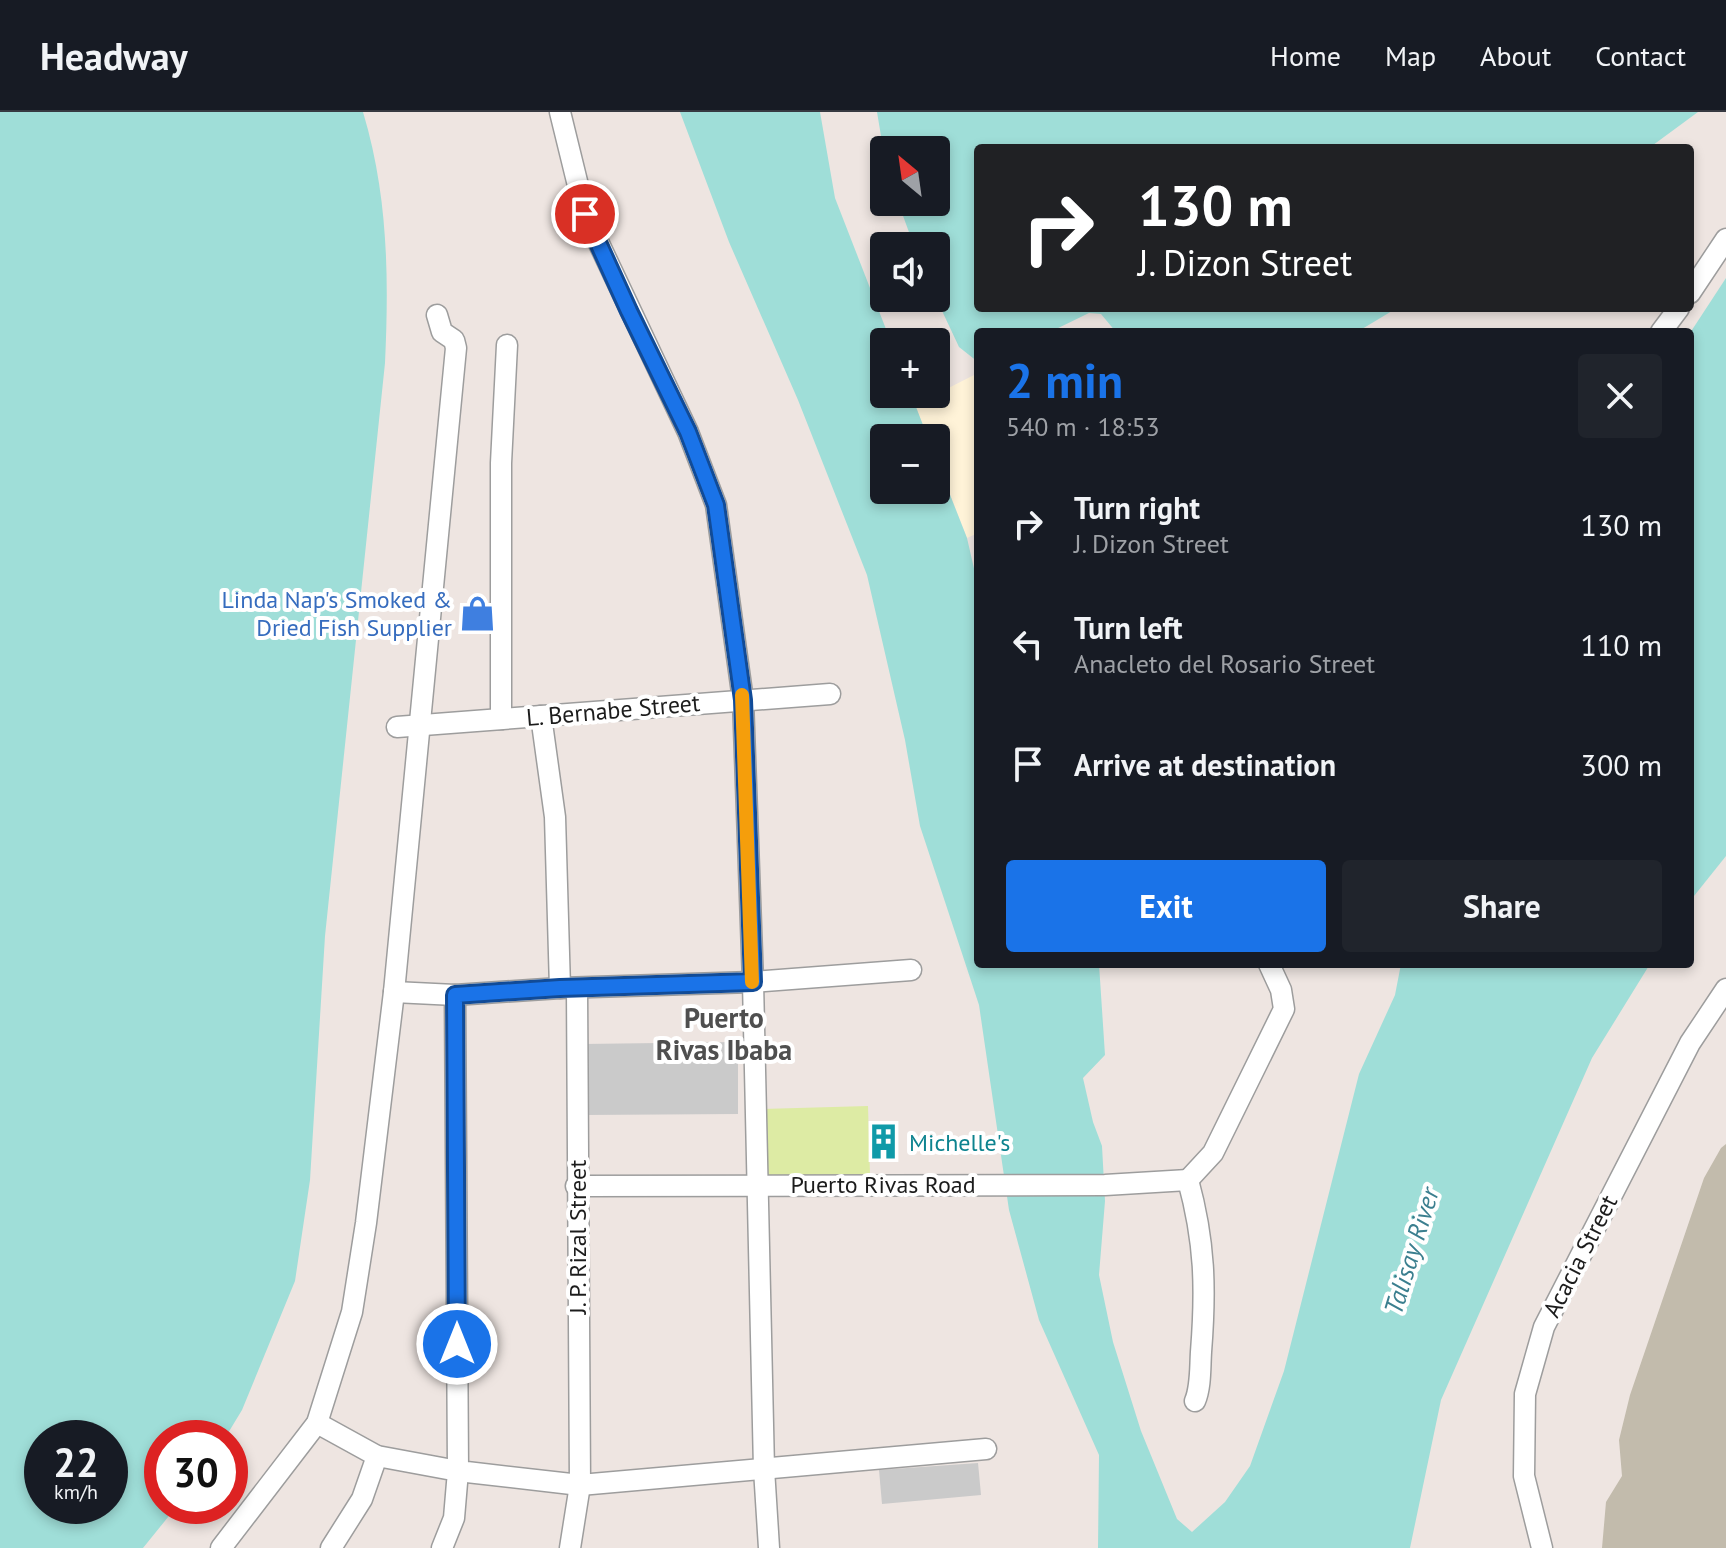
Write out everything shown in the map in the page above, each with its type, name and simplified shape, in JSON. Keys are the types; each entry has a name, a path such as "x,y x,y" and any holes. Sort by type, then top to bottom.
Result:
{"street":[{"path":"560,112 585,214 688,432 716,505 743,700 764,1469 769,1548"},
{"path":"1694,287 1726,239"},
{"path":"221,1548 317,1423 352,1312 394,992 456,348 454,340 442,332 437,315"},
{"path":"501,719 501,463 507,345"},
{"name":"L. Bernabe Street","path":"397,727 830,694"},
{"name":"J. P. Rizal Street","path":"541,716 555,817 569,989 576,1186 580,1485 570,1548"},
{"path":"1195,1401 1204,1314 1204,1260 1198,1214 1188,1180 1213,1153 1284,1009 1281,990 1271,968"},
{"path":"394,992 455,995 753,982 911,970"},
{"name":"Acacia Street","path":"1542,1548 1524,1476 1525,1394 1544,1327 1690,1043 1726,989"},
{"path":"442,1548 454,1518 458,1471 455,995"},
{"name":"Puerto Rivas Road","path":"576,1186 1105,1185 1188,1180"},
{"path":"317,1423 377,1456 458,1471 580,1485 986,1449"},
{"path":"331,1548 362,1499 377,1456"}],"shaded area":[{"path":"974,375 974,535 967,538 950,495 950,424 922,424 916,408 950,408 950,387"},
{"path":"738,1042 738,1114 584,1115 582,1044"},
{"path":"1726,1144 1726,1548 1602,1548 1606,1502 1622,1476 1619,1440 1630,1395 1704,1178"},
{"path":"978,1463 981,1495 882,1504 879,1470"}],"green space":[{"path":"868,1106 870,1175 760,1179 759,1109"}],"water":[{"path":"0,112 363,112 378,174 385,236 385,363 325,936 310,1180 295,1281 236,1420 144,1420 144,1524 162,1524 143,1548 0,1548"},
{"name":"Talisay River","path":"680,112 820,112 835,198 870,288 870,312 879,312 886,328 870,328 870,408 916,408 923,424 870,424 870,504 950,504 950,495 967,538 974,569 974,968 1099,968 1105,1055 1083,1078 1102,1146 1105,1201 1099,1275 1113,1342 1141,1431 1177,1519 1192,1532 1225,1502 1250,1466 1284,1371 1359,1074 1395,995 1400,968 1648,968 1592,1058 1441,1400 1410,1548 1098,1548 1099,1455 1039,1320 1009,1210 979,1005 920,826 905,740 867,575 798,400 729,242"},
{"path":"877,112 1698,112 1654,144 974,144 974,312 1390,312 1364,328 1113,328 1101,314 1089,313 1058,328 974,328 974,359 959,347 943,312 950,312 950,232 909,232 903,216 950,216 950,136 881,136"},
{"path":"1726,278 1726,856 1694,896 1694,328"}],"slow traffic":[{"path":"742,695 752,982"}],"place":[{"name":"Linda Nap's Smoked & Dried Fish Supplier","path":"478,613"},
{"name":"Michelle's","path":"883,1142"}],"district":[{"name":"Puerto Rivas Ibaba","path":"724,1033"}],"route":[{"path":"457,1344 455,995 560,988 753,982 743,700 716,505 688,432 585,214"}]}
